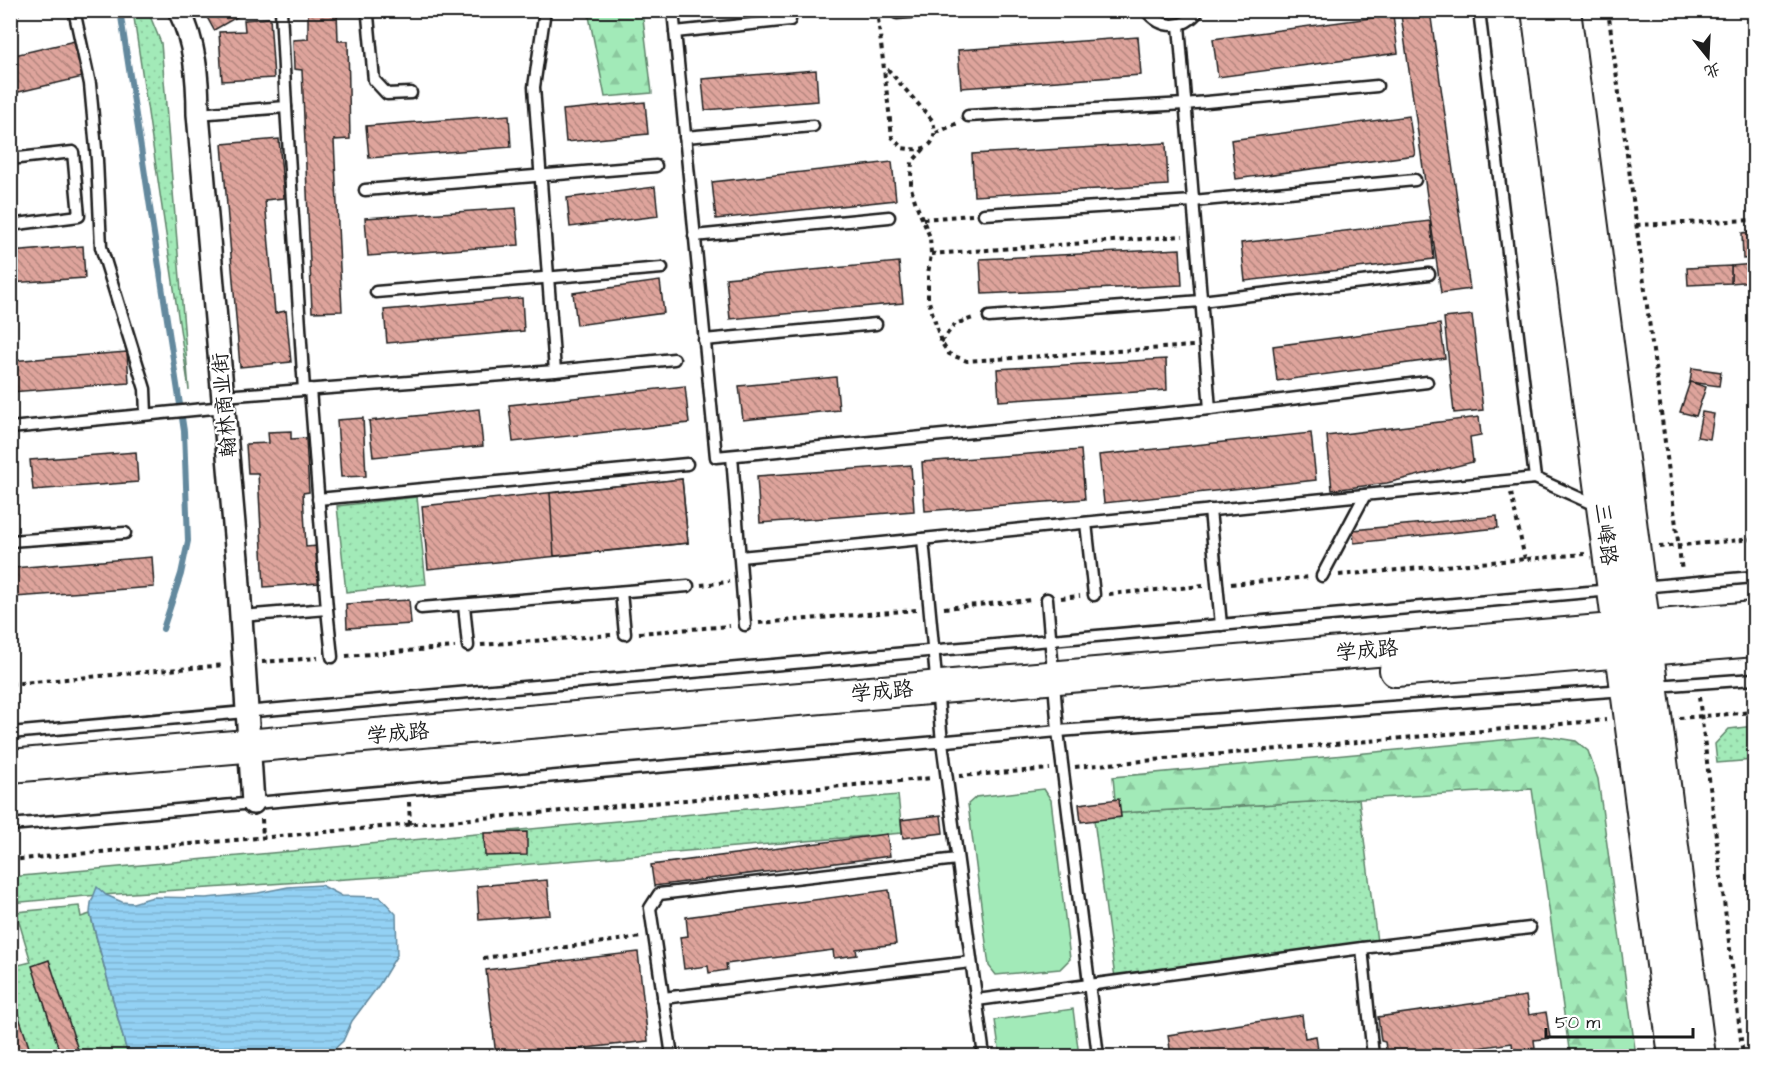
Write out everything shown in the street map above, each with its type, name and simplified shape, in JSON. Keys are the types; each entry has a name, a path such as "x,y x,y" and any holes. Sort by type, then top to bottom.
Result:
{"main road":[{"name":"三峰路","path":"1538,10 1602,508 1620,551"},
{"name":"三峰路","path":"1564,10 1620,551 1699,1056"},
{"name":"学成路","path":"10,785 251,755 1632,639 1755,618"},
{"name":"学成路","path":"1632,639 1755,640"},
{"name":"三峰路","path":"1642,703 1675,1056"},
{"name":"学成路","path":"10,766 251,755"}],"street":[{"name":"翰林商业街","path":"179,10 194,53 241,616 253,803"}],"lane":[{"path":"74,10 90,84 97,160 101,247 145,389 146,414"},
{"path":"281,10 307,389 332,657"},
{"path":"370,10 368,16 374,80 387,94 411,93"},
{"path":"545,10 534,87 555,371"},
{"path":"673,10 716,458 1210,409 1427,382"},
{"path":"897,13 935,10"},
{"path":"1146,10 1153,19 1172,26 1191,19 1201,11"},
{"path":"1479,10 1535,478"},
{"path":"675,32 790,20"},
{"path":"1179,25 1210,409"},
{"path":"968,116 1185,104 1377,86"},
{"path":"198,114 286,107"},
{"path":"685,136 813,126"},
{"path":"10,159 73,152 79,216"},
{"path":"366,190 656,166"},
{"path":"984,214 1193,201 1414,180"},
{"path":"10,225 99,213"},
{"path":"694,236 889,217"},
{"path":"376,292 662,268"},
{"path":"988,317 1201,301 1429,274"},
{"path":"704,340 876,324"},
{"path":"10,428 189,410 223,401 307,389 555,371 674,359"},
{"path":"732,456 745,625"},
{"path":"318,499 687,464"},
{"path":"740,557 1535,478 1602,508"},
{"path":"1322,576 1365,495"},
{"path":"1210,510 1221,625"},
{"path":"1086,523 1094,595"},
{"path":"10,541 125,533"},
{"path":"923,539 946,777 984,1056"},
{"path":"10,733 1755,577"},
{"path":"420,608 688,586"},
{"path":"621,592 625,634"},
{"path":"1047,599 1062,768 1098,1056"},
{"path":"464,605 468,646"},
{"path":"241,616 327,609"},
{"path":"10,825 1058,731 1642,703 1698,683 1755,679"},
{"path":"672,1056 650,908 659,894 957,859"},
{"path":"976,1000 1362,948 1530,928"},
{"path":"1362,948 1373,1056"},
{"path":"663,998 971,962"}],"path":[{"path":"877,10 892,137 902,148 918,151 932,143 936,133 933,121 884,65"},
{"path":"1608,10 1684,583"},
{"path":"936,133 968,116"},
{"path":"923,219 984,214"},
{"path":"1635,225 1755,220"},
{"path":"931,254 1196,235"},
{"path":"941,342 956,324 974,316 988,317"},
{"path":"1509,480 1525,559"},
{"path":"10,684 244,663 745,625 1755,539"},
{"path":"688,586 742,581"},
{"path":"1698,683 1743,1056"},
{"path":"10,860 1062,768 1642,703 1702,716 1755,712"},
{"path":"408,789 410,825"},
{"path":"483,957 654,936"}],"green space":[{"path":"133,11 148,11 161,43 189,390"},
{"path":"588,11 642,11 652,93 605,97"},
{"path":"417,497 426,584 346,592 337,506"},
{"path":"1754,726 1754,760 1717,763 1715,744 1729,729"},
{"path":"1544,736 1576,741 1588,751 1598,779 1636,1056 1570,1056 1532,789 1120,813 1115,800 1113,777"},
{"path":"1044,789 1051,800 1070,959 1060,969 996,975 989,966 968,804 976,797"},
{"path":"898,795 902,833 377,877 11,903 11,877"},
{"path":"1359,799 1377,942 1115,978 1094,820 1121,817 1120,813"},
{"path":"79,906 81,917 90,914 128,1056 16,1056 11,1042 10,967 31,962 16,912"},
{"path":"1073,1009 1079,1056 1000,1056 995,1020"}],"water":[{"path":"321,885 342,896 380,897 396,914 397,955 379,985 352,1021 343,1041 327,1056 128,1056 90,913 97,887 106,895 122,902 133,903 153,897 206,898"}],"building":[{"path":"203,10 249,10 214,30"},
{"path":"308,10 337,10 338,41 348,41 350,139 334,140 342,311 312,312 302,70 294,69 293,40 308,39"},
{"path":"1430,11 1470,289 1441,293 1401,15"},
{"path":"1393,15 1398,53 1218,77 1213,39"},
{"path":"270,18 274,78 222,81 219,32 245,31 244,20"},
{"path":"1138,37 1141,75 961,88 958,50"},
{"path":"75,41 83,77 10,94 10,56"},
{"path":"816,70 818,101 705,110 702,79"},
{"path":"645,102 648,134 566,142 563,110"},
{"path":"509,115 511,147 369,158 366,126"},
{"path":"1409,116 1415,155 1236,179 1231,140"},
{"path":"279,139 284,198 265,200 275,313 286,311 291,362 240,367 222,144"},
{"path":"1166,143 1168,185 974,196 972,154"},
{"path":"892,162 896,200 716,219 712,182"},
{"path":"655,187 658,216 570,227 567,198"},
{"path":"516,208 519,245 368,256 365,218"},
{"path":"1430,221 1434,259 1245,281 1241,243"},
{"path":"1752,229 1754,229 1754,261 1753,261"},
{"path":"1750,232 1751,258 1743,259 1742,233"},
{"path":"83,246 85,278 10,283 10,252"},
{"path":"1180,249 1182,285 982,294 980,259"},
{"path":"899,262 903,303 730,319 726,278"},
{"path":"1754,264 1754,281 1731,283 1731,266"},
{"path":"1731,266 1731,283 1688,285 1687,268"},
{"path":"660,281 664,313 577,325 573,293"},
{"path":"522,298 524,331 387,343 384,310"},
{"path":"1472,315 1483,410 1454,413 1444,318"},
{"path":"1440,324 1445,358 1277,381 1273,346"},
{"path":"127,352 129,383 10,392 10,361"},
{"path":"1166,359 1167,390 999,401 997,369"},
{"path":"1692,368 1721,372 1719,386 1690,382"},
{"path":"836,377 839,410 743,420 739,386"},
{"path":"1690,382 1706,387 1696,416 1680,412"},
{"path":"685,386 689,423 513,442 509,405"},
{"path":"479,409 483,446 373,457 369,421"},
{"path":"1702,412 1714,414 1710,439 1697,437"},
{"path":"1479,417 1481,435 1470,437 1473,462 1387,483 1332,490 1327,436"},
{"path":"363,418 366,476 341,477 337,420"},
{"path":"291,431 291,439 306,438 309,492 303,493 306,547 317,546 319,583 264,587 258,473 248,473 246,444 269,443 268,432"},
{"path":"1311,433 1316,480 1104,503 1099,455"},
{"path":"1081,450 1085,499 925,511 922,462"},
{"path":"136,452 138,482 33,490 30,460"},
{"path":"911,465 914,511 760,523 757,476"},
{"path":"682,479 688,543 428,569 422,506"},
{"path":"682,479 688,543 554,556 550,493"},
{"path":"1497,516 1498,528 1354,543 1353,530"},
{"path":"152,557 154,587 15,597 13,568"},
{"path":"409,600 411,624 347,628 346,604"},
{"path":"1119,799 1121,817 1081,822 1079,804"},
{"path":"941,815 943,833 903,838 901,820"},
{"path":"527,832 527,855 485,856 484,833"},
{"path":"887,834 890,856 654,886 651,865"},
{"path":"547,880 550,915 479,920 477,886"},
{"path":"889,890 896,944 856,949 857,955 834,958 833,950 726,964 727,970 709,973 708,966 684,969 680,937 688,936 686,917"},
{"path":"638,952 648,1041 515,1056 496,1056 486,970"},
{"path":"49,960 80,1056 61,1056 32,966"},
{"path":"10,990 32,1056 13,1056 10,1049"},
{"path":"1526,996 1529,1015 1546,1012 1550,1038 1534,1040 1535,1048 1513,1052 1512,1043 1419,1056 1387,1056 1385,1042 1381,1041 1378,1017"},
{"path":"1302,1015 1305,1038 1316,1036 1319,1056 1171,1056 1168,1035"},
{"path":"905,1050 906,1056 858,1056"}],"waterway":[{"path":"120,10 184,431 188,541 181,574 163,629"}]}
